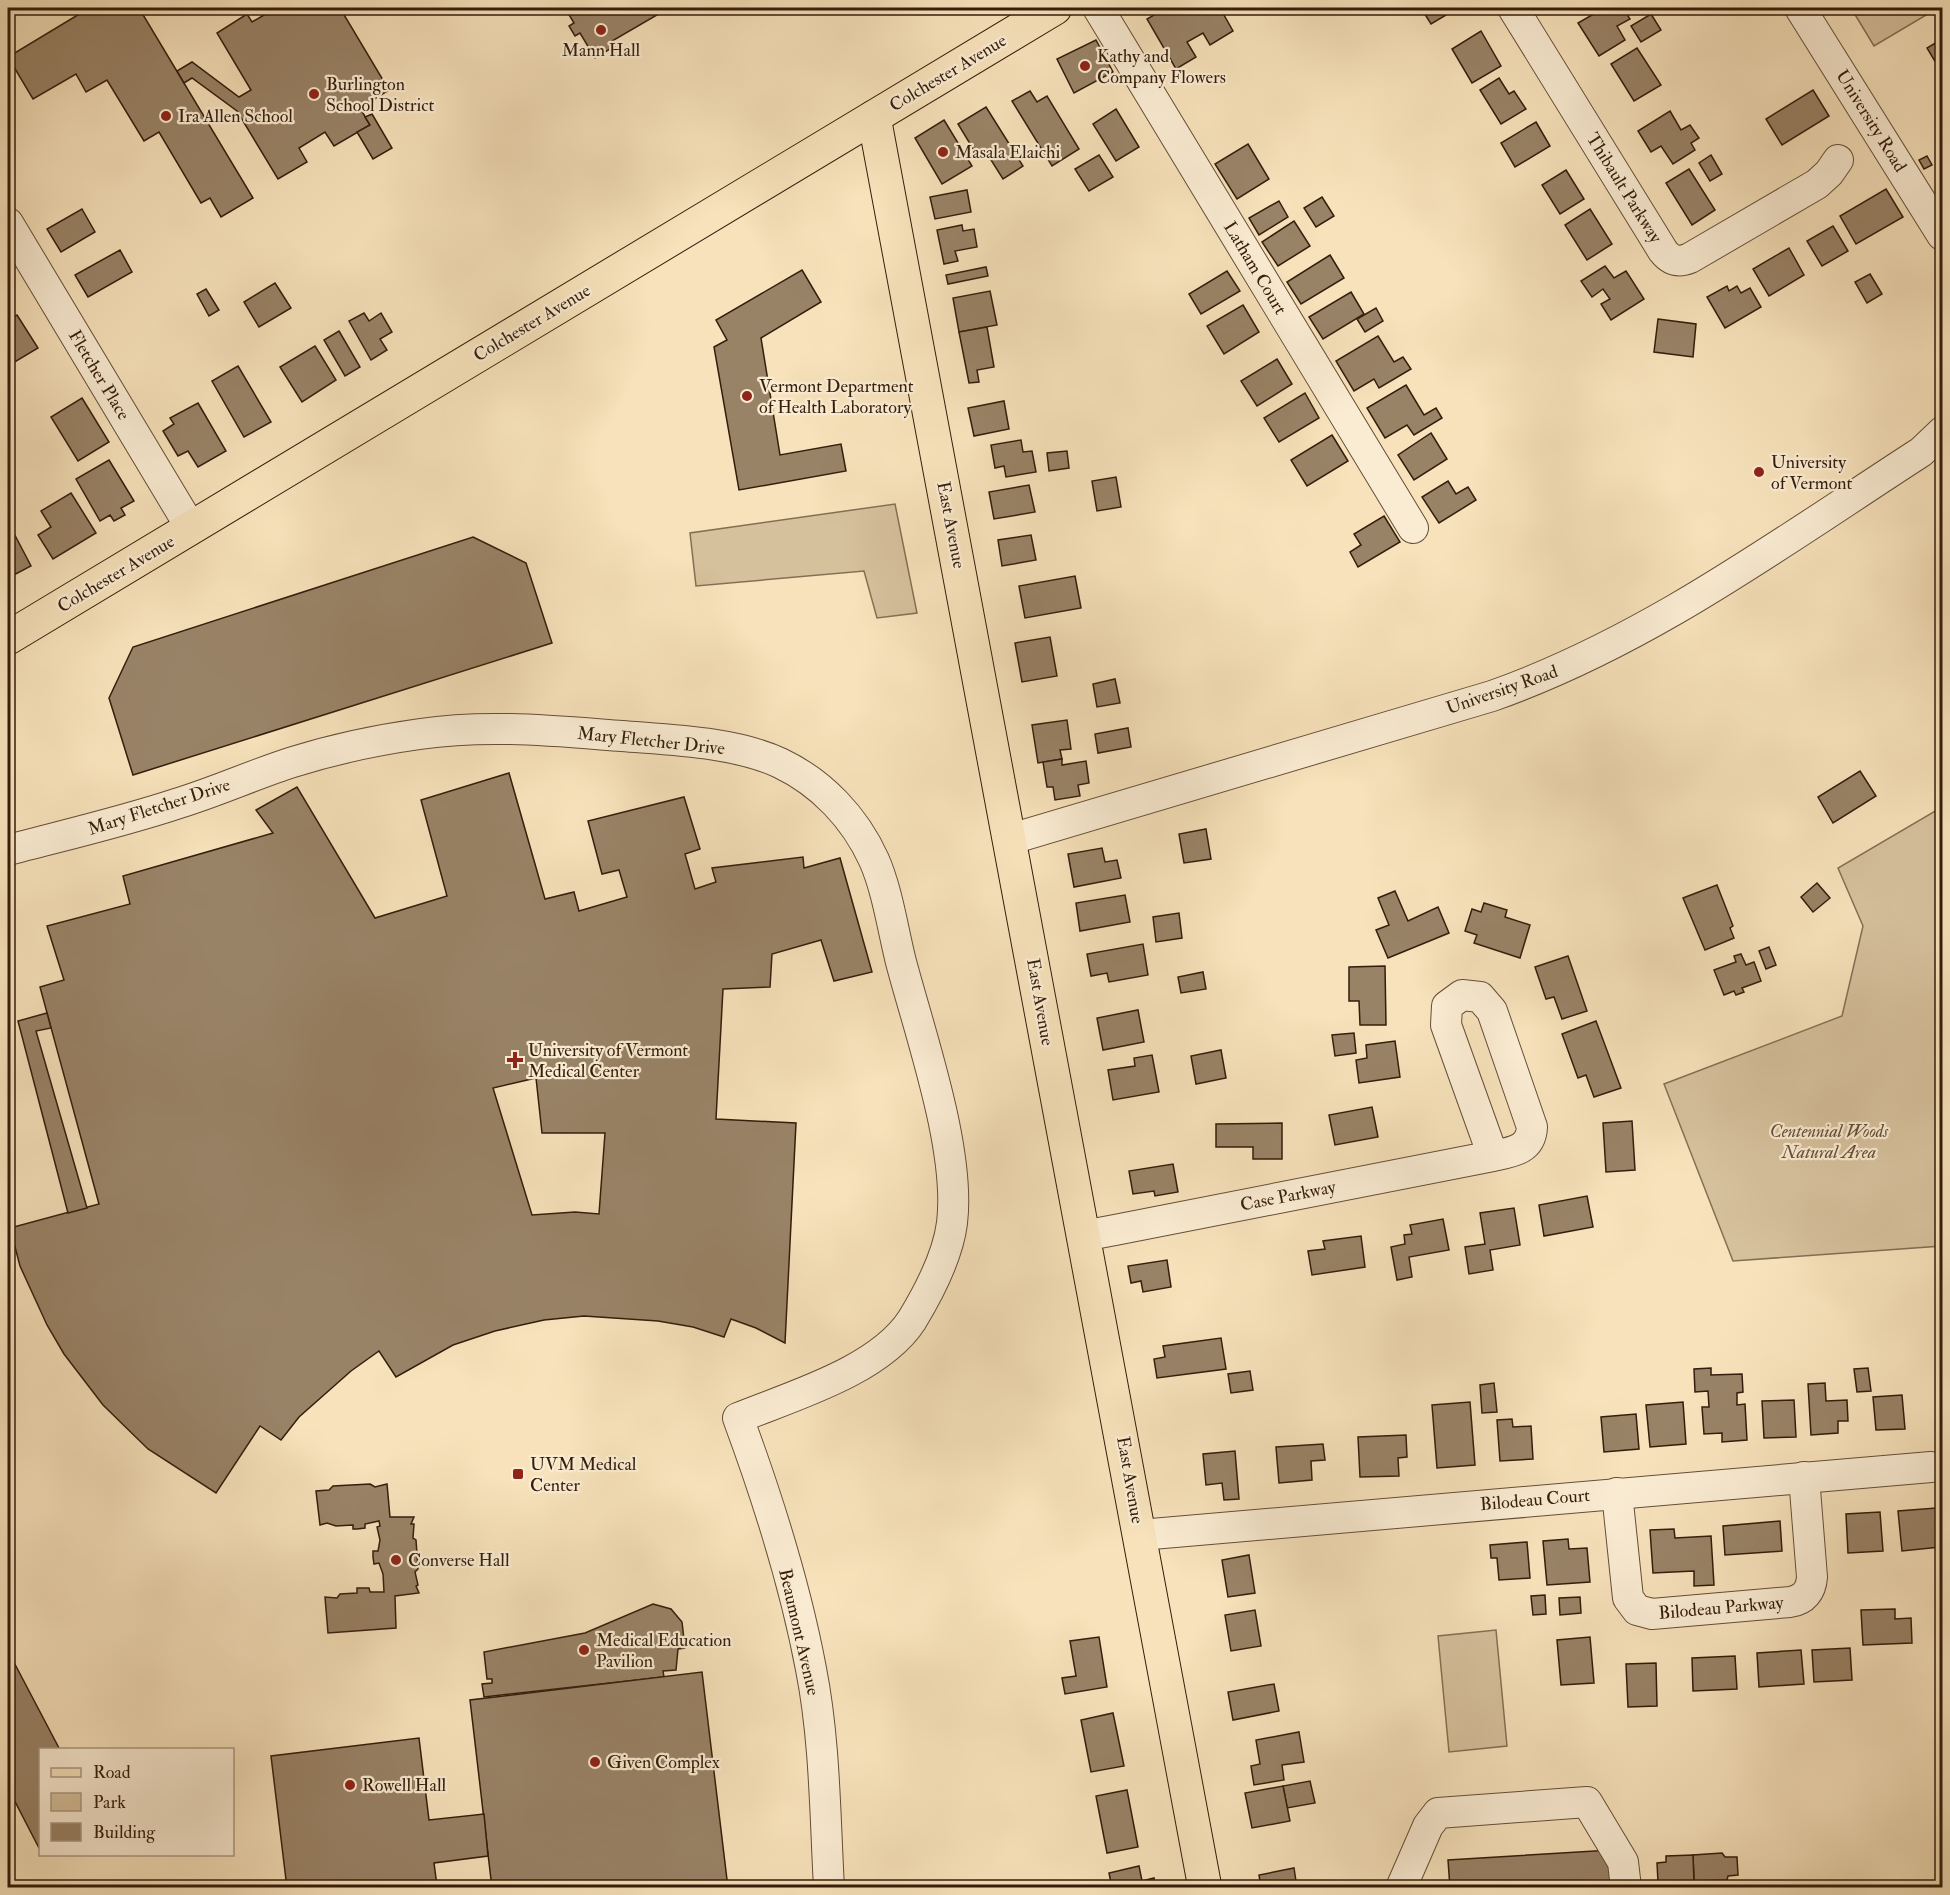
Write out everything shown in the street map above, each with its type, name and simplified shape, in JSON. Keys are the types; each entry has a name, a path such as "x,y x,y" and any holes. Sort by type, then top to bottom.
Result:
{"main road":[{"name":"Colchester Avenue","path":"8,638 1055,8"},
{"name":"East Avenue","path":"874,117 1011,838 1205,1887"}],"street":[{"name":"Latham Court","path":"1098,8 1413,528"},
{"name":"Thibault Parkway","path":"1513,8 1663,251 1671,259 1681,261 1690,258 1817,184 1838,160"},
{"name":"University Road","path":"1800,8 1942,235"},
{"name":"Fletcher Place","path":"8,223 191,528"},
{"name":"University Road","path":"1011,838 1492,696 1570,666 1628,637 1685,604 1921,452 1942,432"},
{"name":"Mary Fletcher Drive","path":"8,850 127,820 293,762 361,744 423,733 483,729 534,729 722,746 779,762 820,788 849,816 875,862 945,1131 952,1189 952,1223 943,1255 912,1319 903,1331 869,1360 839,1376 738,1418"},
{"name":"Case Parkway","path":"1083,1236 1493,1156 1521,1149 1528,1141 1532,1126 1490,1006 1476,995 1462,995 1448,1006 1446,1025 1493,1156"},
{"name":"Beaumont Avenue","path":"738,1418 768,1497 812,1669 823,1772 829,1887"},
{"name":"Bilodeau Court","path":"1140,1535 1931,1467"},
{"name":"Bilodeau Parkway","path":"1617,1493 1628,1598 1633,1607 1641,1613 1663,1613 1790,1602 1804,1596 1810,1588 1812,1577 1804,1477"},
{"path":"1401,1887 1428,1826 1438,1813 1587,1802 1623,1862 1626,1887"}],"green space":[{"path":"1851,8 1938,8 1874,46"},
{"path":"895,504 917,613 877,618 864,571 696,586 690,533"},
{"name":"Centennial Woods Natural Area","path":"1942,807 1942,1246 1733,1261 1664,1084 1842,1016 1863,926 1838,868"},
{"path":"1496,1630 1507,1746 1449,1752 1438,1636"}],"building":[{"name":"Ira Allen School","path":"84,8 139,8 253,198 221,217 210,198 201,203 159,132 144,141 107,80 86,92 76,74 33,99 8,57 86,10"},
{"name":"Burlington School District","path":"276,8 340,8 389,90 360,108 370,125 334,146 325,132 299,148 307,162 278,179 237,111 192,78 184,83 177,71 192,62 239,97 251,90 217,33 247,14 252,22"},
{"name":"Mann Hall","path":"565,8 669,8 612,41 615,46 595,58 580,33 575,36 569,26 574,23"},
{"path":"1166,8 1220,8 1233,31 1210,45 1203,33 1187,42 1196,57 1176,69 1147,19"},
{"path":"1421,8 1456,8 1456,9 1431,24"},
{"path":"1604,8 1623,8 1630,19 1617,26 1625,40 1599,56 1578,23"},
{"path":"1651,14 1661,30 1641,42 1631,26"},
{"path":"1481,31 1501,66 1472,83 1452,49"},
{"path":"1942,39 1942,73 1927,48"},
{"name":"Kathy and Company Flowers","path":"1096,40 1113,72 1074,93 1057,59"},
{"path":"1637,48 1661,85 1634,101 1611,64"},
{"path":"1499,78 1509,94 1514,91 1526,109 1501,124 1480,90"},
{"path":"1813,90 1829,116 1782,145 1766,119"},
{"path":"1030,91 1037,102 1047,96 1079,149 1052,166 1012,101"},
{"path":"986,107 1023,166 1003,179 986,152 978,157 958,124"},
{"path":"1116,109 1139,147 1116,161 1093,124"},
{"path":"1670,111 1681,130 1690,125 1699,138 1691,143 1695,150 1673,164 1661,146 1651,152 1638,131"},
{"path":"372,114 392,148 373,159 357,132 370,125 365,117"},
{"name":"Masala Elaichi","path":"944,120 972,166 942,184 915,138"},
{"path":"1536,122 1550,146 1515,167 1501,143"},
{"path":"1248,144 1269,179 1237,199 1215,164"},
{"path":"1099,155 1113,177 1089,191 1075,169"},
{"path":"1711,155 1722,174 1710,181 1699,163"},
{"path":"1927,156 1932,165 1924,169 1919,160"},
{"path":"1689,169 1715,210 1692,225 1666,183"},
{"path":"1566,170 1584,199 1560,214 1542,185"},
{"path":"1886,189 1903,217 1856,244 1840,216"},
{"path":"967,190 971,212 935,219 930,197"},
{"path":"1322,197 1334,216 1316,227 1304,208"},
{"path":"1279,201 1288,217 1259,235 1249,218"},
{"path":"82,209 95,232 61,252 47,229"},
{"path":"1590,209 1612,244 1587,260 1565,225"},
{"path":"1294,221 1310,246 1278,266 1262,242"},
{"path":"962,225 963,231 974,229 977,247 955,251 958,261 944,264 937,230"},
{"path":"1833,226 1848,251 1822,266 1807,241"},
{"path":"1789,248 1804,275 1769,296 1753,269"},
{"path":"120,250 132,272 88,297 75,275"},
{"path":"1330,255 1344,278 1301,304 1287,282"},
{"path":"1605,266 1614,278 1626,271 1644,299 1611,320 1601,304 1610,299 1603,289 1592,297 1581,281"},
{"path":"986,267 988,276 948,284 946,275"},
{"name":"Vermont Department of Health Laboratory","path":"802,270 821,302 761,338 780,455 841,444 846,471 739,490 714,347 727,340 716,320"},
{"path":"1227,271 1240,291 1201,314 1189,294"},
{"path":"1870,274 1882,294 1867,303 1855,282"},
{"path":"275,283 291,308 259,327 244,302"},
{"path":"1727,286 1729,291 1737,286 1741,293 1750,288 1761,307 1725,328 1707,297"},
{"path":"206,289 219,310 209,316 197,294"},
{"path":"990,291 997,325 959,332 953,298"},
{"path":"1351,292 1364,314 1323,339 1309,317"},
{"path":"1243,305 1259,332 1224,354 1207,326"},
{"path":"1376,308 1383,321 1365,332 1357,319"},
{"path":"364,313 369,321 381,313 392,332 380,339 387,350 371,360 349,321"},
{"path":"17,315 38,348 8,366 8,321"},
{"path":"1658,319 1696,324 1693,357 1654,352"},
{"path":"987,327 994,367 977,370 979,382 969,383 959,332"},
{"path":"339,331 360,367 345,376 324,340"},
{"path":"1378,336 1394,362 1403,357 1411,369 1379,388 1374,379 1354,391 1336,361"},
{"path":"315,346 336,380 302,402 280,367"},
{"path":"1277,359 1292,384 1257,406 1241,381"},
{"path":"238,366 271,422 244,437 212,381"},
{"path":"1406,385 1424,415 1436,408 1442,418 1414,435 1407,425 1385,438 1367,408"},
{"path":"1305,393 1319,418 1279,442 1264,418"},
{"path":"82,398 109,442 78,461 51,417"},
{"path":"1004,401 1009,429 974,436 968,408"},
{"path":"198,403 226,451 198,467 188,451 178,456 163,431 174,424 170,418"},
{"path":"1431,433 1447,459 1414,480 1398,455"},
{"path":"1332,435 1348,461 1307,486 1291,460"},
{"path":"1021,440 1023,452 1032,451 1036,472 1006,477 1004,466 995,468 991,445"},
{"path":"1067,451 1069,468 1049,471 1047,453"},
{"path":"109,460 134,501 121,508 125,515 114,521 110,515 100,521 76,479"},
{"path":"1116,477 1121,507 1097,511 1092,481"},
{"path":"1448,481 1456,494 1468,487 1476,500 1439,523 1422,497"},
{"path":"1029,485 1035,512 994,519 989,492"},
{"path":"71,493 96,533 53,559 38,535 51,527 41,511"},
{"path":"1384,516 1400,542 1358,567 1350,552 1361,545 1354,534"},
{"path":"8,522 31,566 8,578"},
{"path":"1031,535 1036,560 1002,566 998,540"},
{"path":"473,537 526,563 552,643 133,775 109,698 133,647"},
{"path":"1075,576 1081,608 1025,618 1019,586"},
{"path":"1050,637 1057,676 1022,682 1015,643"},
{"path":"1115,679 1120,703 1097,707 1093,684"},
{"path":"1067,720 1071,749 1060,750 1062,759 1038,763 1032,725"},
{"path":"1128,728 1131,747 1098,753 1095,734"},
{"path":"1062,759 1062,765 1086,761 1089,783 1078,785 1080,796 1055,800 1053,787 1047,787 1043,762"},
{"path":"1860,771 1876,796 1833,823 1818,797"},
{"name":"University of Vermont Medical Center","path":"509,773 545,899 574,892 579,911 627,897 619,870 602,874 588,821 684,797 700,849 685,854 695,889 716,882 712,868 803,857 804,868 840,858 872,972 834,981 821,940 772,954 770,987 723,989 716,1119 796,1123 785,1343 756,1328 731,1319 724,1337 693,1327 658,1321 584,1316 544,1320 495,1331 453,1345 396,1377 379,1351 351,1371 299,1417 281,1440 260,1426 216,1493 148,1449 103,1405 64,1354 47,1325 20,1266 10,1228 99,1204 40,987 64,980 47,926 130,904 123,876 273,833 256,810 297,787 375,918 447,896 421,800","holes":["536,1078 542,1133 605,1133 599,1214 575,1212 532,1215 493,1088"]},
{"path":"1206,829 1211,859 1184,863 1179,834"},
{"path":"1102,848 1105,862 1117,860 1121,878 1074,887 1068,854"},
{"path":"1817,883 1830,898 1813,912 1801,897"},
{"path":"1717,885 1733,926 1730,928 1734,938 1705,950 1683,898"},
{"path":"1395,891 1408,921 1438,907 1449,933 1388,958 1376,930 1389,925 1378,898"},
{"path":"1125,895 1130,922 1080,931 1076,903"},
{"path":"1484,903 1507,910 1505,917 1530,925 1520,958 1474,943 1477,935 1465,931 1472,909 1481,912"},
{"path":"1179,913 1182,938 1156,942 1153,917"},
{"path":"1143,944 1148,975 1109,982 1107,973 1091,976 1087,954"},
{"path":"1769,947 1776,965 1766,969 1759,951"},
{"path":"1741,954 1746,965 1754,962 1761,981 1742,988 1744,992 1736,995 1734,991 1724,995 1714,970 1736,962 1734,956"},
{"path":"1568,956 1587,1011 1562,1019 1554,997 1546,999 1535,967"},
{"path":"1385,966 1386,1025 1360,1025 1359,1001 1349,1001 1349,967"},
{"path":"1203,972 1206,989 1181,993 1178,977"},
{"path":"1138,1010 1144,1042 1103,1050 1097,1018"},
{"path":"47,1013 51,1028 36,1031 87,1208 68,1213 18,1021"},
{"path":"1596,1021 1621,1088 1594,1097 1586,1075 1578,1078 1562,1034"},
{"path":"1354,1033 1356,1053 1335,1056 1332,1035"},
{"path":"1395,1041 1400,1077 1359,1083 1356,1060 1367,1058 1366,1045"},
{"path":"1221,1050 1226,1078 1196,1084 1191,1056"},
{"path":"1152,1055 1159,1092 1113,1100 1108,1070 1135,1066 1134,1058"},
{"path":"1372,1107 1378,1137 1335,1145 1329,1115"},
{"path":"1632,1121 1635,1170 1606,1172 1603,1123"},
{"path":"1282,1123 1282,1159 1253,1159 1253,1147 1216,1147 1216,1124"},
{"path":"1173,1164 1178,1192 1155,1196 1154,1191 1133,1194 1129,1171"},
{"path":"1587,1196 1593,1227 1544,1236 1539,1205"},
{"path":"1514,1208 1520,1245 1490,1250 1493,1270 1469,1274 1465,1247 1485,1244 1480,1213"},
{"path":"1443,1219 1449,1250 1409,1257 1412,1277 1397,1280 1391,1247 1405,1244 1404,1235 1412,1234 1410,1225"},
{"path":"1361,1236 1365,1267 1312,1275 1308,1251 1325,1249 1323,1241"},
{"path":"1167,1260 1171,1287 1143,1292 1141,1281 1131,1283 1128,1266"},
{"path":"1221,1338 1226,1369 1157,1378 1154,1359 1165,1357 1163,1346"},
{"path":"1711,1368 1711,1375 1742,1374 1743,1392 1737,1393 1737,1405 1745,1404 1747,1440 1722,1442 1722,1433 1704,1434 1702,1407 1709,1407 1708,1391 1695,1392 1694,1369"},
{"path":"1868,1368 1871,1391 1857,1392 1854,1369"},
{"path":"1250,1371 1253,1390 1231,1393 1228,1374"},
{"path":"1494,1383 1497,1412 1482,1413 1480,1385"},
{"path":"1825,1383 1826,1401 1847,1400 1848,1421 1838,1421 1838,1433 1811,1435 1808,1384"},
{"path":"1902,1395 1905,1429 1876,1430 1873,1397"},
{"path":"1794,1400 1796,1437 1764,1438 1762,1401"},
{"path":"1470,1402 1475,1465 1437,1468 1432,1405"},
{"path":"1683,1402 1686,1444 1650,1447 1646,1405"},
{"path":"1636,1414 1639,1449 1604,1452 1601,1417"},
{"path":"1512,1419 1513,1427 1531,1426 1533,1459 1500,1461 1497,1420"},
{"path":"1406,1435 1407,1457 1398,1458 1399,1476 1360,1477 1358,1437"},
{"path":"1323,1444 1325,1460 1311,1461 1312,1480 1279,1483 1276,1447"},
{"path":"1235,1451 1239,1499 1224,1500 1222,1483 1206,1485 1203,1454"},
{"name":"Converse Hall","path":"370,1484 375,1487 387,1484 390,1517 414,1517 411,1524 414,1524 413,1538 416,1540 418,1569 415,1572 419,1593 395,1596 396,1628 328,1633 325,1597 337,1598 340,1594 357,1593 357,1588 369,1588 370,1592 384,1592 383,1574 379,1563 374,1564 373,1557 373,1551 378,1551 380,1540 377,1527 380,1526 379,1521 365,1524 365,1528 357,1529 353,1529 353,1525 336,1526 327,1523 320,1525 316,1491 329,1490 333,1486"},
{"path":"1936,1508 1940,1547 1902,1551 1898,1511"},
{"path":"1880,1512 1883,1551 1848,1553 1846,1514"},
{"path":"1780,1521 1782,1551 1725,1555 1723,1526"},
{"path":"1674,1529 1675,1538 1711,1536 1714,1585 1694,1586 1694,1571 1653,1573 1650,1530"},
{"path":"1568,1539 1569,1549 1587,1548 1590,1582 1547,1585 1543,1541"},
{"path":"1527,1542 1530,1578 1499,1580 1497,1558 1491,1558 1490,1545"},
{"path":"1249,1555 1255,1593 1228,1597 1222,1560"},
{"path":"1545,1595 1546,1614 1533,1615 1531,1596"},
{"path":"1580,1597 1581,1613 1560,1615 1559,1598"},
{"name":"Medical Education Pavilion","path":"653,1604 671,1609 682,1622 685,1648 678,1649 676,1670 663,1671 664,1677 484,1697 482,1684 492,1683 492,1679 487,1679 484,1652 585,1633"},
{"path":"1895,1609 1895,1619 1911,1618 1912,1643 1863,1645 1861,1610"},
{"path":"1255,1610 1261,1646 1231,1651 1225,1615"},
{"path":"1099,1637 1107,1687 1065,1694 1062,1678 1076,1676 1070,1641"},
{"path":"1590,1637 1594,1683 1561,1685 1557,1640"},
{"path":"1850,1648 1852,1680 1814,1682 1812,1650"},
{"path":"1801,1650 1804,1684 1759,1687 1757,1653"},
{"path":"8,1651 59,1748 39,1748 39,1848 8,1788"},
{"path":"1735,1656 1737,1689 1693,1691 1692,1658"},
{"path":"1656,1663 1657,1706 1628,1707 1626,1664"},
{"name":"Given Complex","path":"702,1672 728,1888 492,1888 470,1700"},
{"path":"1274,1684 1279,1711 1233,1720 1228,1692"},
{"path":"1113,1713 1124,1766 1091,1772 1081,1720"},
{"path":"1299,1732 1304,1762 1282,1765 1284,1780 1254,1785 1251,1766 1260,1764 1256,1740"},
{"name":"Rowell Hall","path":"419,1738 429,1820 484,1814 488,1856 434,1863 437,1886 287,1888 271,1756"},
{"path":"1310,1781 1315,1803 1287,1808 1283,1786"},
{"path":"1283,1786 1290,1821 1252,1828 1245,1793"},
{"path":"1127,1790 1138,1847 1107,1853 1096,1796"},
{"path":"1611,1850 1613,1888 1450,1888 1448,1860"},
{"path":"1722,1853 1725,1857 1737,1857 1738,1875 1728,1876 1727,1880 1694,1881 1693,1855"},
{"path":"1693,1855 1694,1881 1658,1882 1657,1863 1666,1862 1666,1856"},
{"path":"1139,1866 1142,1881 1154,1878 1156,1888 1112,1888 1109,1873"},
{"path":"1294,1868 1297,1888 1261,1888 1259,1875"}],"place":[{"name":"Mann Hall","path":"601,30"},
{"name":"Kathy and Company Flowers","path":"1085,66"},
{"name":"Burlington School District","path":"314,94"},
{"name":"Ira Allen School","path":"166,116"},
{"name":"Masala Elaichi","path":"943,152"},
{"name":"Vermont Department of Health Laboratory","path":"747,396"},
{"name":"University of Vermont","path":"1759,472"},
{"name":"University of Vermont Medical Center","path":"515,1060"},
{"name":"UVM Medical Center","path":"518,1474"},
{"name":"Converse Hall","path":"396,1560"},
{"name":"Medical Education Pavilion","path":"584,1650"},
{"name":"Given Complex","path":"595,1762"},
{"name":"Rowell Hall","path":"350,1785"}]}
